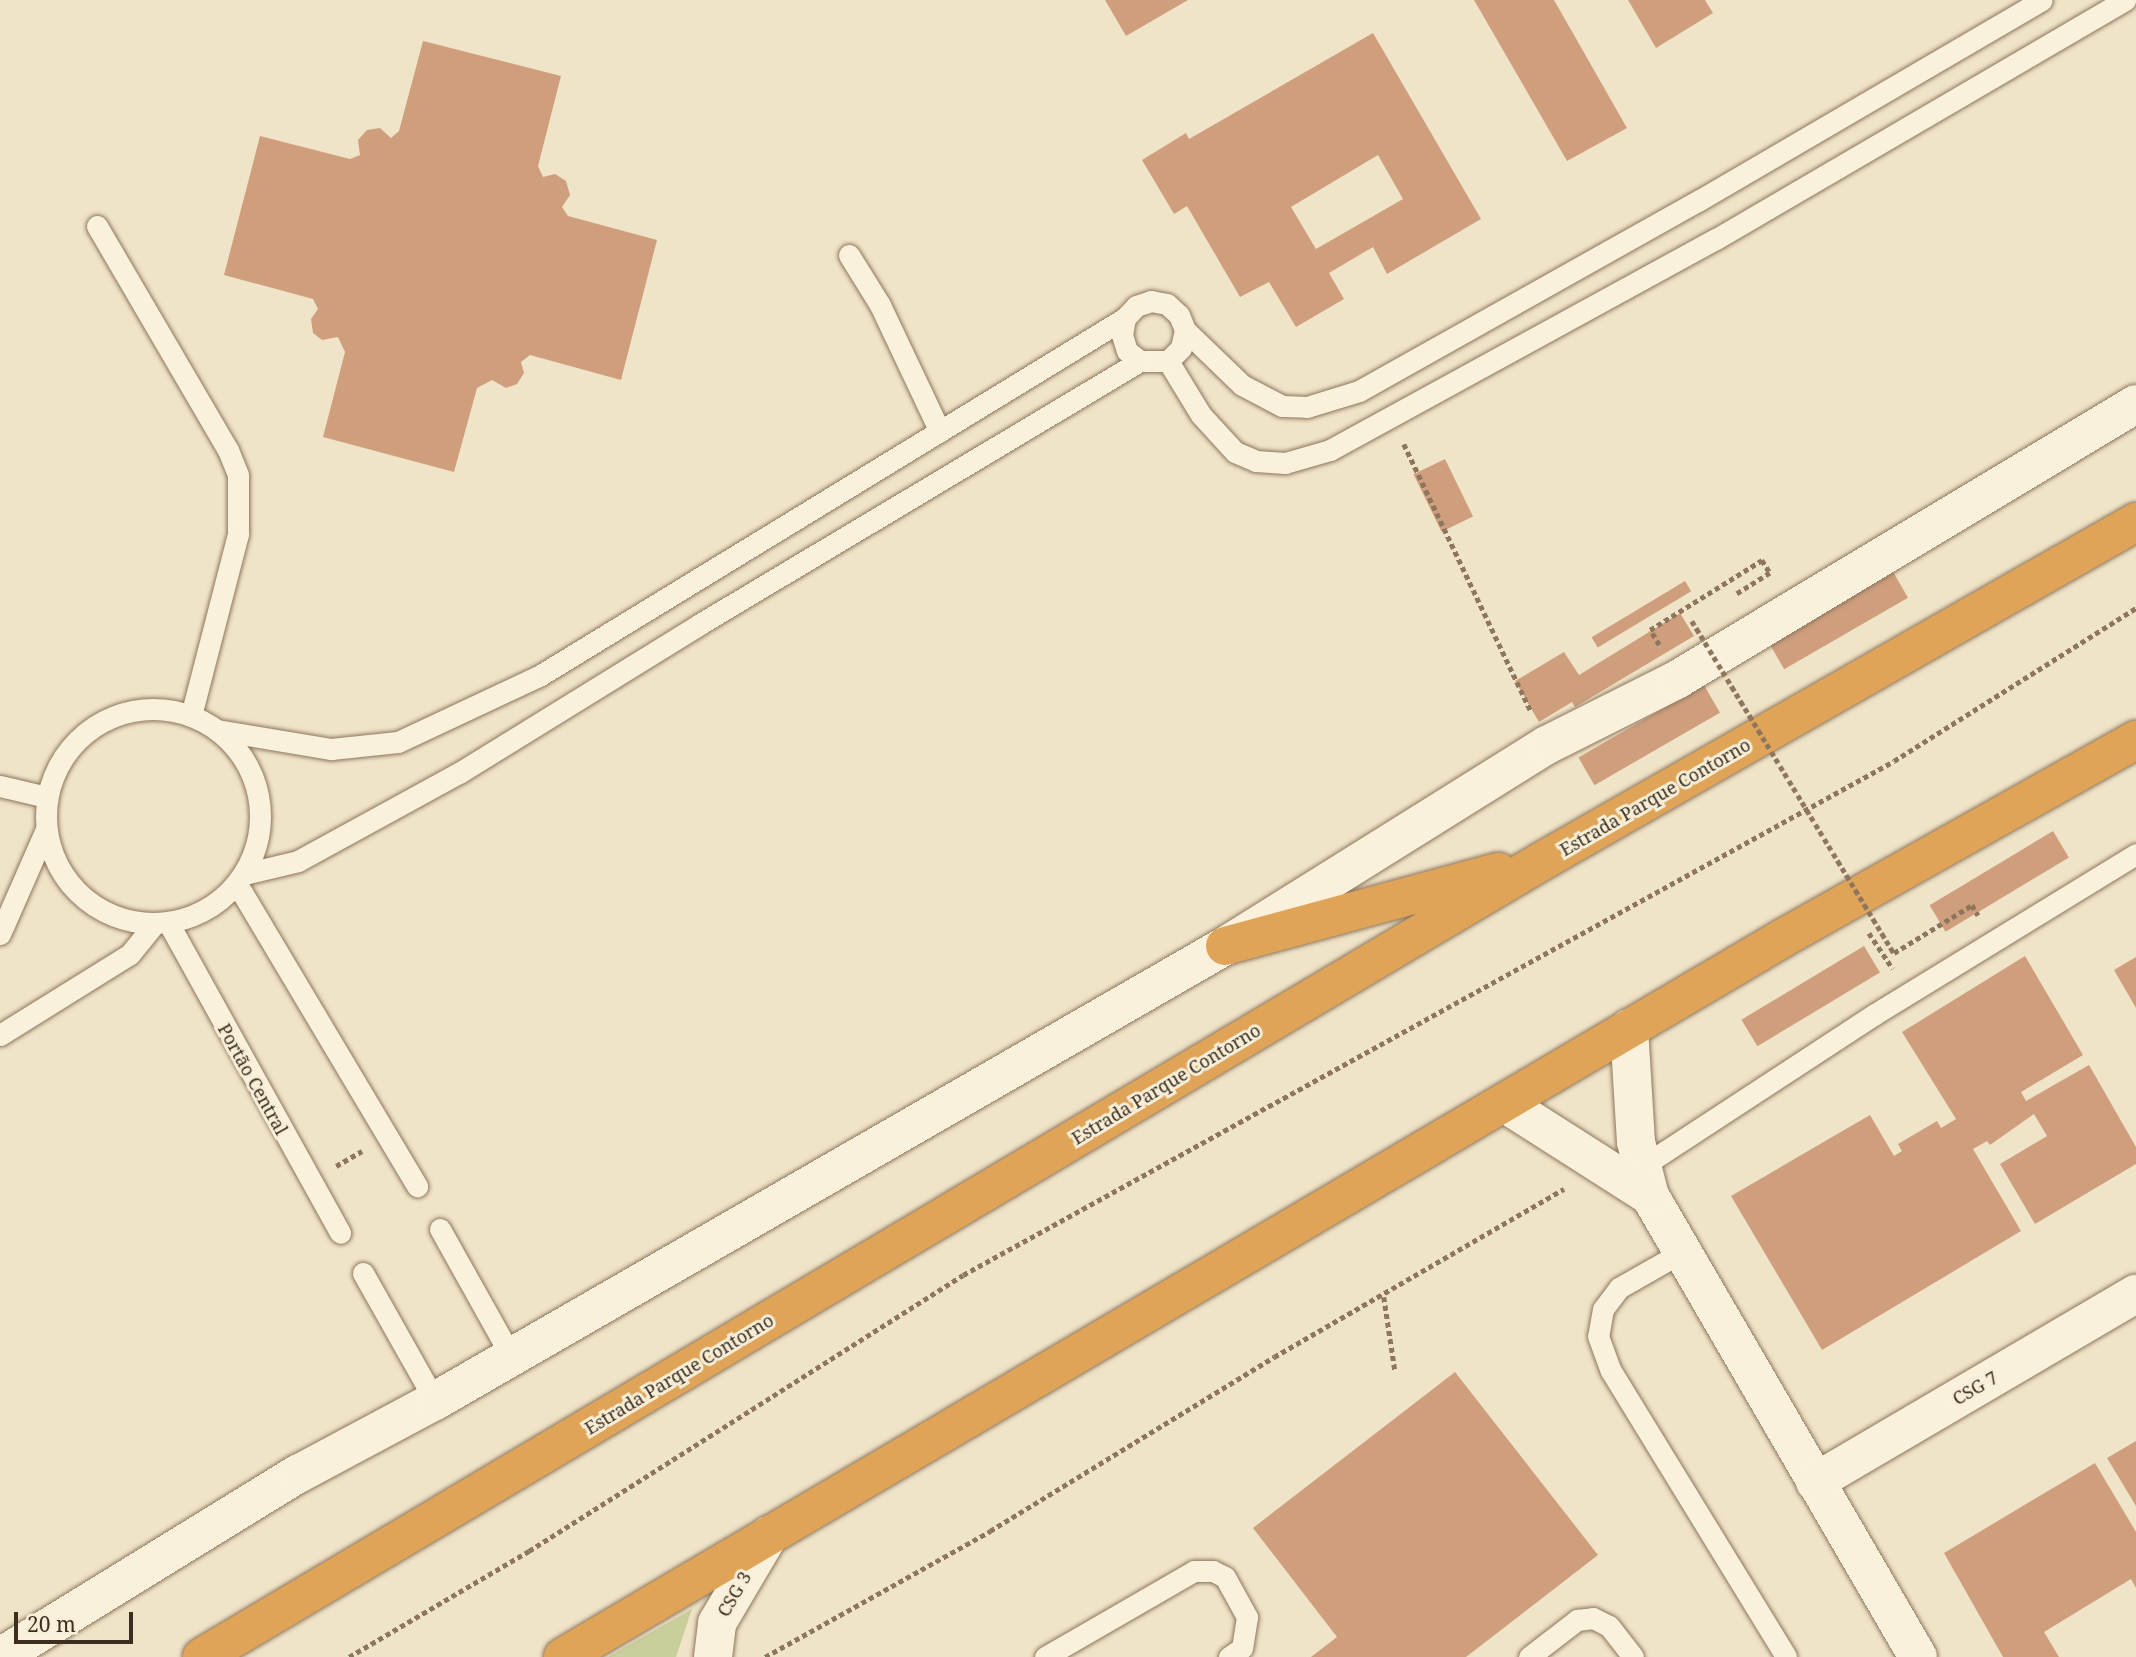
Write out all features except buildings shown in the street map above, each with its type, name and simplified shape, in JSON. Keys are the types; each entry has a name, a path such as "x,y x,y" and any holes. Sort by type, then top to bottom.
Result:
{"highway":[{"name":"Estrada Parque Contorno","path":"202,1657 1544,860 2136,522"},
{"path":"563,1657 1848,900 2136,740"},
{"path":"1225,946 1544,860"}],"street":[{"path":"0,1657 298,1474 435,1401 1225,946 1547,745 1678,679 2136,404"},
{"path":"1629,1028 1629,1177"},
{"path":"1504,1103 1629,1177 1682,1252 1918,1657"},
{"name":"CSG 7","path":"1815,1482 2136,1294"},
{"name":"CSG 3","path":"713,1657 717,1623 769,1535"}],"lane":[{"path":"1185,330 1181,348 1168,361 1140,361 700,624 459,773 298,861 240,879 195,916 161,924 115,918 82,898 58,867 46,829 47,797 65,754 100,723 144,709 191,716 217,730 331,749 359,749 398,741 539,676 1125,318 1136,306 1159,303 1179,315 1185,330 1242,385 1282,406 1307,407 1359,391 1698,201 2042,0"},
{"path":"1168,361 1220,440 1256,461 1285,463 1330,450 1716,239 2125,0"},
{"path":"97,226 228,450 238,475 238,534 191,716"},
{"path":"849,255 880,305 940,432"},
{"path":"1125,318 1122,335 1127,351 1140,361"},
{"path":"217,730 243,760 258,796 258,836 240,879"},
{"path":"0,786 47,797"},
{"path":"0,934 46,829"},
{"path":"1629,1177 1875,1014 2136,854"},
{"path":"240,879 417,1186"},
{"path":"0,1035 130,954 161,924"},
{"name":"Portão Central","path":"161,924 340,1233"},
{"path":"440,1229 511,1356"},
{"path":"1682,1252 1619,1289 1603,1309 1598,1336 1611,1371 1786,1657"},
{"path":"363,1273 435,1401"},
{"path":"1045,1657 1194,1571 1213,1571 1226,1577 1247,1617 1242,1648 1229,1657"},
{"path":"1529,1657 1577,1620 1593,1618 1609,1626 1633,1657"}],"path":[{"path":"1391,418 1547,745"},
{"path":"1650,630 1762,560 1770,573 1726,601"},
{"path":"349,1657 529,1551 962,1275 1894,761 2136,608"},
{"path":"1703,614 1692,621 1894,953"},
{"path":"1848,900 1895,973 1875,1014"},
{"path":"309,1181 387,1137"},
{"path":"765,1657 990,1531 1273,1357 1384,1297 1629,1177"},
{"path":"1384,1297 1395,1371"}],"green space":[{"path":"692,1609 676,1657 608,1657"}]}
